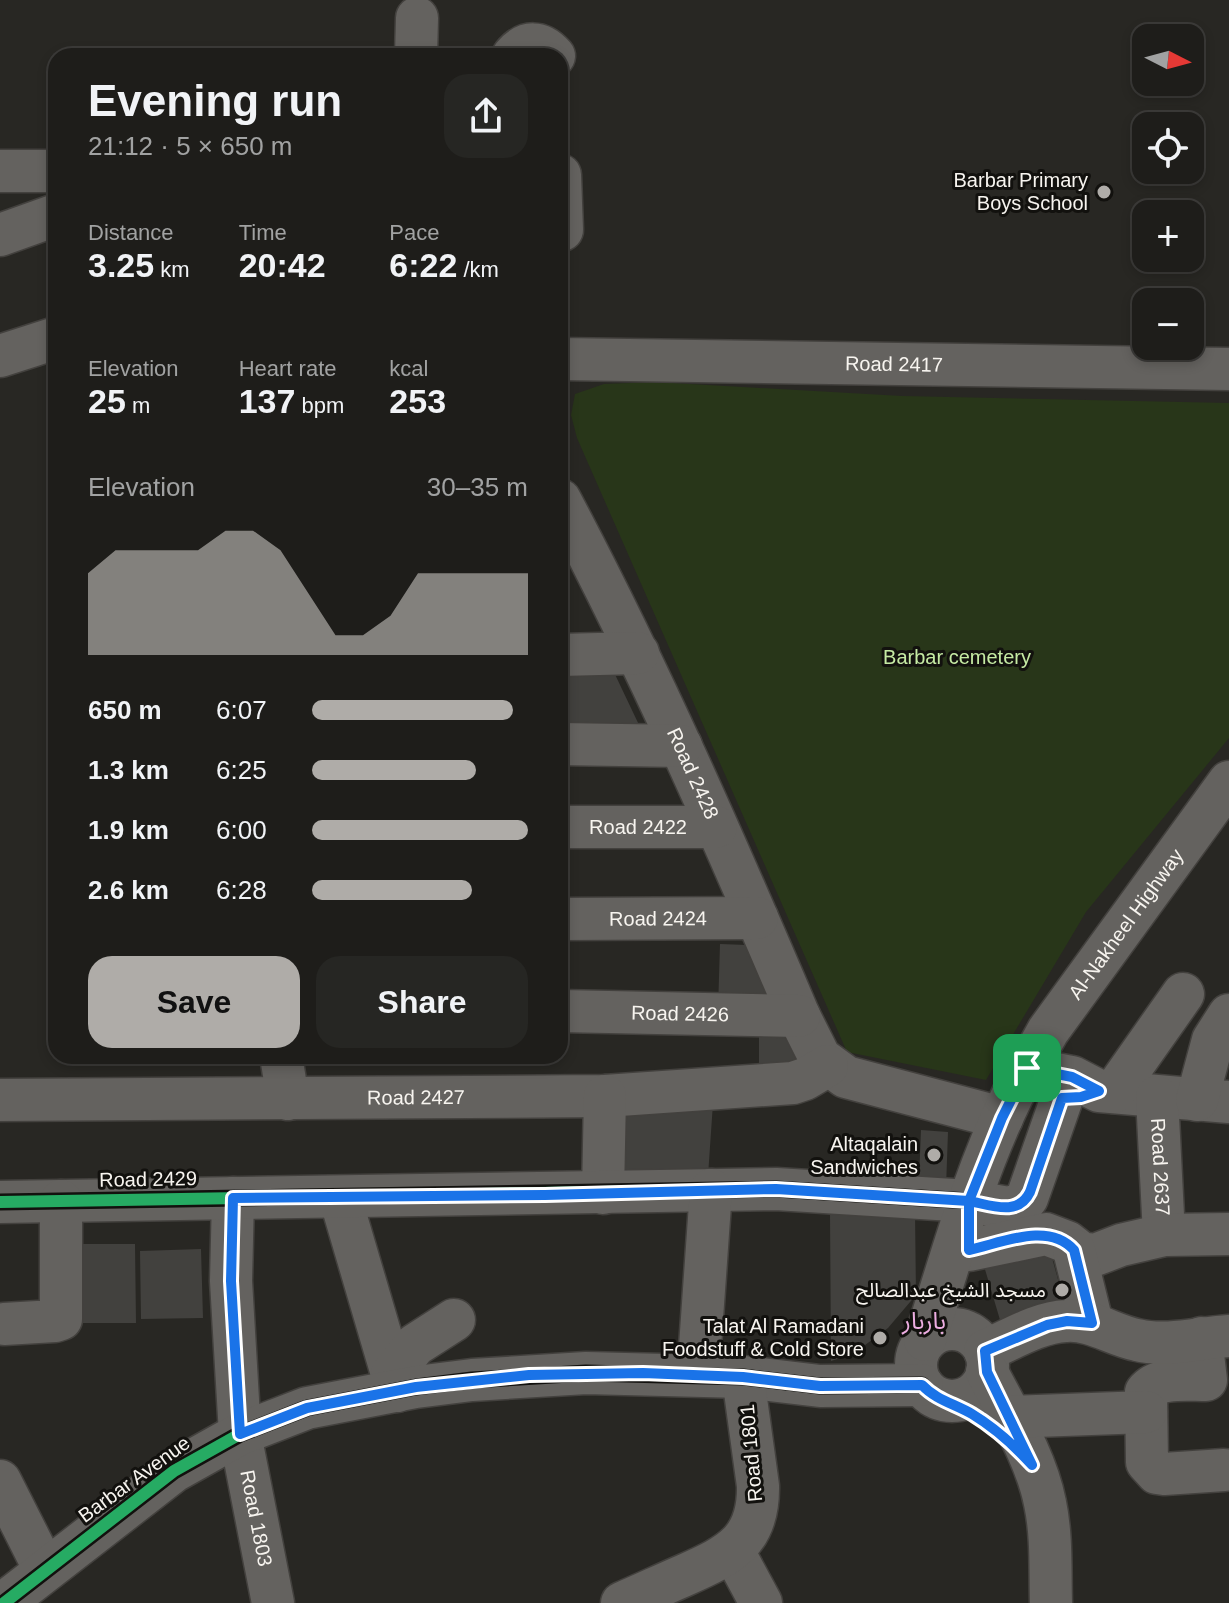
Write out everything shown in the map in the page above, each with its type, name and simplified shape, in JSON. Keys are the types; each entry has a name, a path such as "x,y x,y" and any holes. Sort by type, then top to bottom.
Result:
{"street":[{"path":"519,48 539,44 548,48"},
{"path":"0,171 48,171"},
{"path":"0,235 48,218"},
{"path":"0,356 48,341"},
{"name":"Road 2417","path":"568,359 1229,369"},
{"name":"Road 2428","path":"568,531 575,558 638,653 814,1044"},
{"path":"568,655 638,653"},
{"path":"568,744 681,746"},
{"name":"Al-Nakheel Highway","path":"1032,1465 1013,1443 970,1413 927,1369 969,1201 1014,1094 1048,1031 1215,823 1229,782"},
{"name":"Road 2422","path":"568,827 716,827"},
{"name":"Road 2424","path":"568,919 757,918"},
{"path":"1092,1094 1183,994"},
{"name":"Road 2426","path":"568,1012 814,1044"},
{"name":"Road 2637","path":"1164,1235 1194,1100 1213,1040 1229,1015"},
{"path":"814,1044 856,1081 1014,1094 1092,1094 1194,1100"},
{"name":"Road 2427","path":"0,1100 605,1096 793,1083 805,1079 814,1044"},
{"path":"282,1064 288,1099"},
{"name":"Road 2429","path":"0,1202 776,1189 969,1201 1008,1208 1022,1204 1092,1094"},
{"path":"603,1193 605,1096"},
{"path":"698,1375 711,1190"},
{"path":"340,1197 394,1383"},
{"path":"233,1198 231,1295 240,1434"},
{"path":"4,1324 61,1319 61,1201"},
{"name":"Al-Nakheel Highway","path":"969,1201 969,1250 982,1353 1045,1500 1051,1603"},
{"name":"Road 2637","path":"969,1250 1046,1234 1088,1255 1164,1235 1229,1234"},
{"path":"1074,1250 1092,1323"},
{"path":"394,1383 415,1345 454,1320"},
{"path":"982,1353 1047,1325 1067,1321 1092,1323 1135,1340 1158,1344 1215,1337 1218,1389 1159,1382 1151,1385 1146,1392 1147,1462 1151,1468 1164,1474 1224,1470"},
{"path":"953,1328 982,1353 983,1383 966,1398 927,1369 933,1334 953,1328"},
{"name":"Barbar Avenue","path":"4,1603 174,1471 240,1434 307,1408 394,1383 586,1373 743,1377 820,1386 927,1369"},
{"name":"Road 1801","path":"725,1556 745,1537 754,1522 758,1504 743,1377"},
{"path":"1010,1417 1146,1412"},
{"name":"Road 1803","path":"240,1434 273,1603"},
{"path":"0,1481 45,1570"},
{"path":"622,1603 725,1556 761,1603"}],"green space":[{"name":"Barbar cemetery","path":"655,382 902,396 1229,403 1229,738 1086,912 986,1080 847,1052 577,438 571,415 575,394 604,384"}],"building":[{"path":"568,665 611,666 640,727 568,735"},
{"path":"720,944 747,945 771,997 718,1010"},
{"path":"759,1025 786,1025 796,1051 798,1068 759,1082"},
{"path":"713,1103 708,1176 620,1177 618,1104"},
{"name":"Altaqalain Sandwiches","path":"921,1130 948,1132 946,1188 919,1179"},
{"path":"915,1212 916,1295 888,1328 853,1354 831,1361 830,1214"},
{"path":"69,1244 135,1244 136,1323 70,1323"},
{"path":"1049,1247 1067,1312 1003,1330 984,1266"},
{"path":"201,1249 203,1318 141,1319 140,1251"}],"cycle path":[{"path":"0,1202 776,1189 969,1201"},
{"path":"4,1603 174,1471 240,1434 307,1408 416,1387 586,1373 743,1377 820,1386 922,1385"}],"place":[{"name":"Barbar Primary Boys School","path":"1104,192"},
{"name":"Altaqalain Sandwiches","path":"934,1155"},
{"name":"مسجد الشيخ عبدالصالح","path":"1062,1290"},
{"name":"Talat Al Ramadani Foodstuff & Cold Store","path":"880,1338"}],"district":[{"name":"باربار","path":"924,1320"}],"route":[{"path":"1027,1068 1002,1118 969,1201 776,1189 233,1198 231,1281 240,1434 307,1408 416,1387 529,1375 698,1375 820,1386 922,1385 935,1397 970,1413 991,1427 1013,1443 1032,1465 987,1372 985,1351 1047,1325 1067,1321 1092,1323 1074,1250 1067,1242 1046,1234 969,1250 969,1201 1008,1208 1022,1204 1030,1192 1062,1098 1081,1097 1099,1091 1072,1077 1027,1068"}]}
